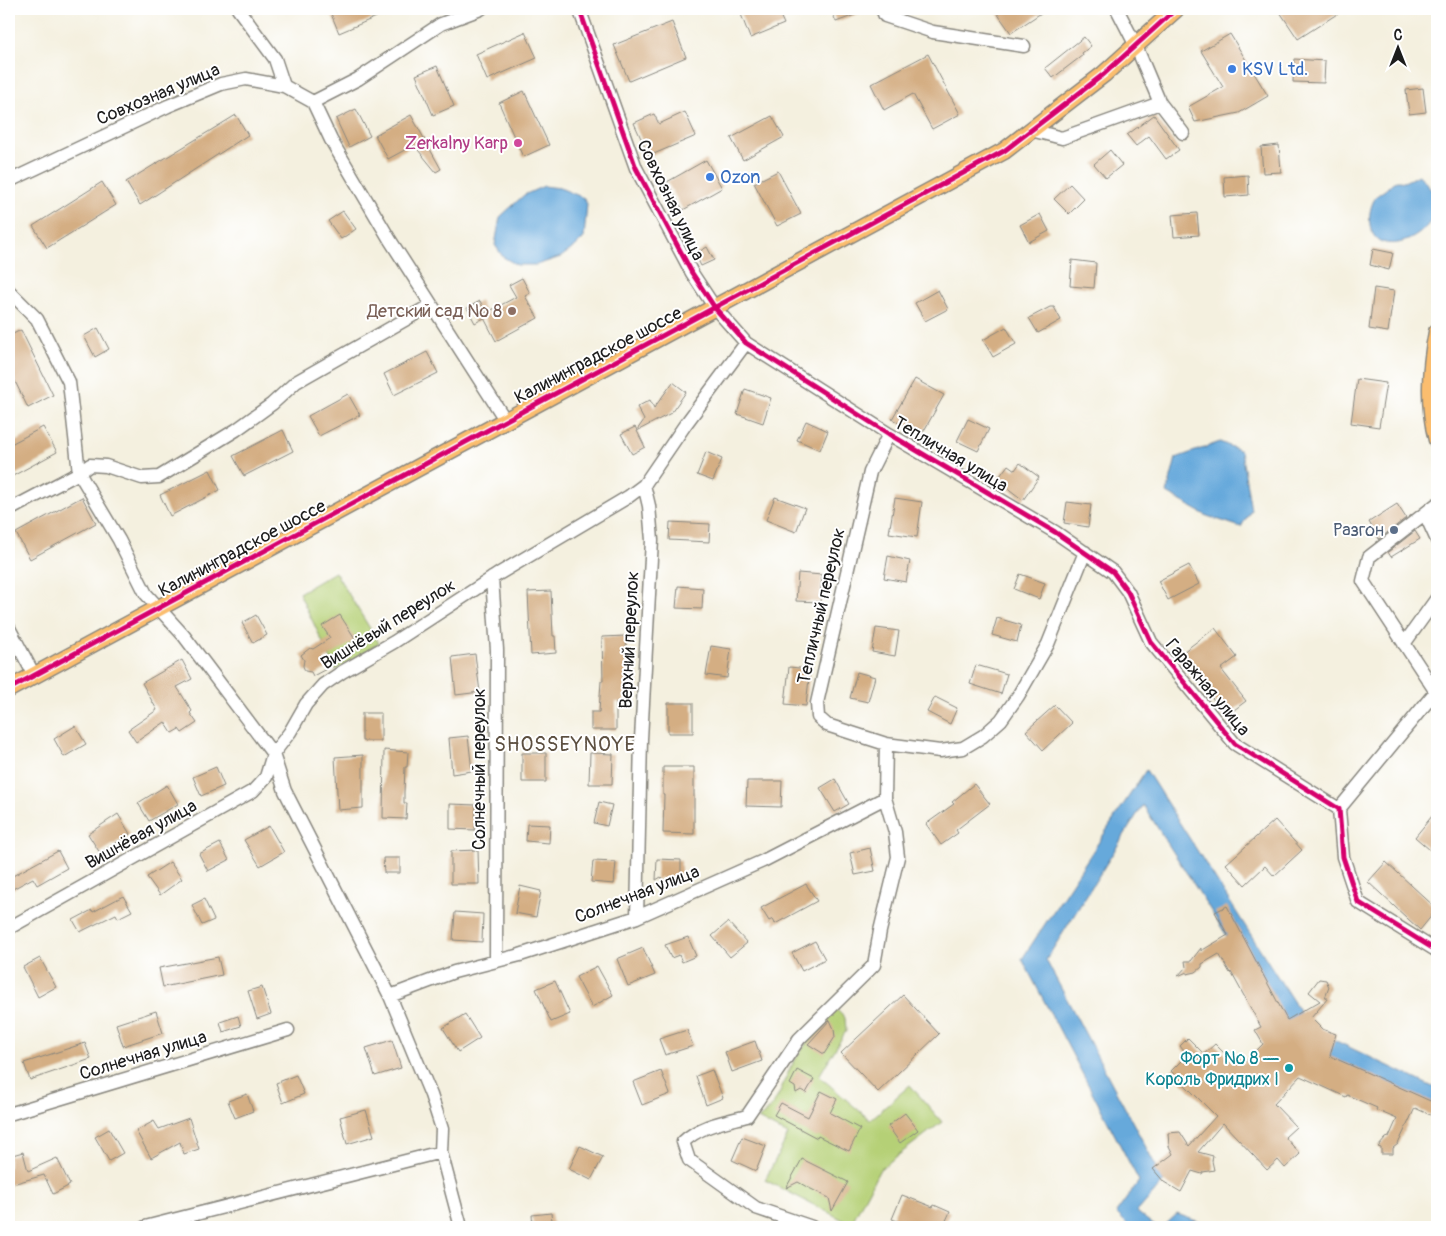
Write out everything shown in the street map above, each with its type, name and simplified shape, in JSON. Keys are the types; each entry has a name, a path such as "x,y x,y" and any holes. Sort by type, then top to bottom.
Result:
{"main road":[{"name":"Калининградское шоссе","path":"9,689 1004,151 1104,74 1176,9"},
{"path":"1437,332 1431,388 1437,440"}],"street":[{"path":"238,9 275,59 284,86"},
{"path":"481,9 441,24 358,79 313,102 331,140 390,240 506,421"},
{"path":"580,11 593,9"},
{"path":"882,9 885,16 933,32 1024,46"},
{"path":"1116,9 1136,46 1160,103 1183,133"},
{"name":"Совхозная улица","path":"580,11 636,168 692,273 715,308"},
{"name":"Совхозная улица","path":"9,181 168,106 222,84 246,79 284,86 313,102"},
{"path":"1031,130 1062,138 1160,103"},
{"path":"9,291 37,319 69,382 79,473 119,540 146,594 184,636 273,754 285,790 390,996 431,1095 442,1129 441,1152 461,1227"},
{"path":"9,510 79,473 90,465 106,466 142,478 160,476 236,430 272,404 296,382 431,305"},
{"name":"Тепличная улица","path":"715,308 746,342 888,434 1055,532 1113,572 1128,592 1151,642"},
{"path":"644,485 685,424 746,342"},
{"name":"Тепличный переулок","path":"886,744 827,726 818,717 817,703 870,472 888,434"},
{"name":"Вишнёвый переулок","path":"273,754 290,732 306,704 323,685 394,642 492,578 628,497 644,485"},
{"name":"Верхний переулок","path":"637,917 641,739 652,540 649,506 644,485"},
{"path":"1437,504 1369,557 1363,581 1437,691 1339,809 1343,857 1358,902 1437,951"},
{"path":"1425,514 1437,540"},
{"path":"812,1227 756,1208 689,1160 683,1142 692,1133 706,1127 747,1116 798,1039 874,965 880,931 898,857 885,798 886,744 940,751 964,748 983,736 1001,720 1018,696 1048,644 1085,552"},
{"name":"Солнечный переулок","path":"492,578 497,650 496,961"},
{"path":"1404,644 1437,598"},
{"path":"9,628 13,644 34,674"},
{"name":"Гаражная улица","path":"1151,642 1235,744 1339,809"},
{"name":"Вишнёвая улица","path":"9,928 253,791 266,777 273,754"},
{"name":"Солнечная улица","path":"390,996 454,972 520,955 637,917 763,862 885,798"},
{"name":"Солнечная улица","path":"9,1114 288,1030"},
{"path":"145,1227 441,1152"}],"green space":[{"path":"335,572 379,643 336,670 299,593"},
{"path":"832,1005 845,1018 846,1031 819,1076 870,1120 910,1085 942,1122 880,1169 851,1224 765,1180 788,1135 758,1119 775,1102 787,1074 806,1044 802,1039"}],"water":[{"path":"1419,175 1433,193 1435,210 1432,219 1419,234 1410,239 1391,244 1377,239 1373,234 1370,222 1373,202 1393,182 1404,182"},
{"path":"544,186 560,188 584,198 587,204 584,238 561,257 536,265 517,265 503,257 495,245 500,217 524,195"},
{"path":"1220,442 1241,451 1251,510 1241,527 1207,516 1167,493 1176,458"},
{"path":"1146,770 1300,1012 1284,1025 1143,805 1046,960 1164,1181 1137,1212 1156,1227 1130,1227 1116,1213 1139,1181 1022,959"},
{"path":"1332,1039 1437,1089 1437,1111 1321,1058"},
{"path":"1177,1214 1213,1227 1163,1227"}],"building":[{"path":"329,9 395,9 339,33"},
{"path":"739,9 777,9 784,24 750,38"},
{"path":"831,9 867,9 868,10 836,22"},
{"path":"1004,9 1047,9 1011,33 997,13"},
{"path":"1278,9 1345,9 1298,39"},
{"path":"672,22 686,57 629,81 614,45"},
{"path":"525,32 537,58 487,80 476,54"},
{"name":"KSV Ltd.","path":"1230,34 1268,96 1239,113 1195,122 1188,107 1223,87 1201,51"},
{"path":"1084,37 1091,46 1082,53 1083,55 1053,78 1045,68"},
{"path":"928,54 960,114 932,129 913,94 884,110 871,84"},
{"path":"1294,59 1325,61 1324,83 1293,82"},
{"path":"437,66 454,106 433,115 416,75"},
{"path":"1423,88 1426,112 1409,114 1406,90"},
{"path":"524,91 549,145 523,157 499,103"},
{"path":"356,109 370,136 349,147 336,119"},
{"path":"685,112 696,136 649,156 634,123 654,114 659,124"},
{"path":"236,115 248,135 140,205 126,182"},
{"path":"411,115 441,169 436,172 414,145 388,159 375,135"},
{"path":"1154,115 1179,150 1166,159 1149,136 1136,146 1127,135"},
{"path":"772,116 784,137 743,160 731,138"},
{"path":"1279,145 1281,172 1263,173 1261,147"},
{"path":"1110,150 1122,165 1106,178 1094,164"},
{"path":"706,160 722,188 683,210 667,182"},
{"path":"778,171 801,214 777,226 754,183"},
{"path":"1248,175 1249,195 1225,197 1224,177"},
{"path":"102,182 116,205 47,248 33,226"},
{"path":"1070,184 1084,199 1069,214 1054,199"},
{"path":"343,211 356,229 341,239 328,221"},
{"path":"1197,213 1199,235 1174,237 1172,215"},
{"path":"1040,214 1049,231 1029,242 1020,225"},
{"path":"707,247 714,260 701,266 695,254"},
{"path":"1373,249 1393,253 1389,270 1370,265"},
{"path":"1072,260 1096,263 1094,288 1070,286"},
{"name":"Детский сад № 8","path":"522,278 530,293 525,296 538,318 496,341 484,318 475,323 467,308 480,301 486,313 516,297 509,285"},
{"path":"1374,288 1394,291 1388,332 1369,329"},
{"path":"938,290 948,309 925,321 915,303"},
{"path":"1050,307 1054,307 1061,320 1038,333 1029,318"},
{"path":"1006,327 1016,344 993,357 983,340"},
{"path":"98,328 109,349 95,357 84,336"},
{"path":"21,330 53,395 28,408 9,369 9,336"},
{"path":"427,352 438,373 394,395 384,374"},
{"path":"915,379 944,395 921,436 892,419"},
{"path":"1357,379 1386,383 1379,427 1351,423"},
{"path":"673,382 686,392 671,413 637,431 645,447 632,454 621,434 635,427 637,430 644,420 637,407 650,400 654,408"},
{"path":"745,389 771,398 763,423 737,414"},
{"path":"348,394 360,415 319,436 308,416"},
{"path":"968,419 989,429 978,451 957,441"},
{"path":"806,421 828,431 820,450 797,440"},
{"path":"43,427 57,452 9,478 9,445"},
{"path":"283,430 293,451 244,476 233,456"},
{"path":"706,452 722,459 713,481 697,475"},
{"path":"1020,463 1039,477 1023,500 997,480 1008,465 1015,470"},
{"path":"210,470 220,490 170,516 160,495"},
{"path":"82,497 96,523 30,559 16,533"},
{"path":"775,497 805,508 796,532 766,520"},
{"path":"895,498 922,502 917,537 889,533"},
{"path":"1067,502 1091,505 1088,527 1064,523"},
{"path":"1397,504 1406,518 1379,539 1369,522"},
{"path":"670,522 710,524 709,542 669,540"},
{"path":"1415,531 1420,539 1391,557 1388,552"},
{"path":"888,556 910,561 906,582 884,578"},
{"path":"1189,565 1199,584 1168,600 1158,581"},
{"path":"798,573 822,575 820,602 796,601"},
{"path":"1020,574 1045,583 1039,599 1014,589"},
{"path":"678,586 703,588 702,609 676,608"},
{"path":"551,591 553,636 555,636 556,653 531,655 528,592"},
{"path":"256,615 267,635 253,643 242,623"},
{"path":"340,615 356,640 324,660 328,668 313,676 311,672 305,671 303,666 304,660 301,655 330,638 322,626"},
{"path":"997,618 1021,625 1017,642 992,635"},
{"path":"876,628 899,631 895,656 872,652"},
{"path":"1215,628 1237,657 1221,669 1246,701 1226,716 1179,655"},
{"path":"626,636 627,663 624,703 616,702 616,730 591,730 591,712 599,712 601,681 603,681 602,637"},
{"path":"711,646 731,649 727,678 706,675"},
{"path":"475,654 480,692 456,695 452,657"},
{"path":"182,660 192,679 177,687 197,723 182,733 179,729 172,733 165,722 136,742 128,730 157,710 142,683"},
{"path":"976,665 1007,674 1001,694 970,684"},
{"path":"789,667 810,669 806,706 785,704"},
{"path":"857,672 875,677 868,702 850,698"},
{"path":"935,697 957,708 950,724 927,712"},
{"path":"668,703 693,703 693,733 668,733"},
{"path":"1055,705 1072,723 1043,750 1026,731"},
{"path":"362,713 381,713 381,741 362,741"},
{"path":"75,726 86,744 64,757 54,739"},
{"path":"468,736 472,771 452,774 449,738"},
{"path":"384,750 408,752 404,792 404,803 407,803 406,819 383,818"},
{"path":"522,753 546,753 546,782 522,782"},
{"path":"590,753 613,754 612,784 589,784"},
{"path":"363,755 363,808 338,810 335,757"},
{"path":"216,767 224,786 201,796 193,777"},
{"path":"663,767 694,767 694,834 663,833"},
{"path":"835,779 849,804 835,812 820,788"},
{"path":"747,781 782,781 781,807 746,806"},
{"path":"974,784 990,804 956,830 958,833 941,845 926,824 954,804 952,802"},
{"path":"167,785 178,804 149,821 138,803"},
{"path":"599,802 612,805 607,826 594,823"},
{"path":"450,804 476,805 475,830 450,829"},
{"path":"1437,810 1437,856 1415,837"},
{"path":"118,814 130,834 100,853 88,834"},
{"path":"1275,820 1302,850 1274,876 1265,866 1245,885 1226,864"},
{"path":"527,824 550,825 549,843 526,841"},
{"path":"269,826 284,852 260,866 244,840"},
{"path":"220,843 229,860 208,871 199,854"},
{"path":"870,848 875,871 855,875 850,853"},
{"path":"478,850 479,884 451,884 451,851"},
{"path":"58,851 67,868 37,885 33,878 9,891 9,878"},
{"path":"383,858 400,858 400,873 384,873"},
{"path":"657,859 681,860 681,881 664,881 661,877 656,880"},
{"path":"593,861 616,862 614,884 591,882"},
{"path":"170,862 182,879 160,895 147,877"},
{"path":"1386,862 1437,909 1420,930 1368,882"},
{"path":"806,884 817,901 775,924 773,919 769,921 761,908"},
{"path":"520,886 541,891 536,917 515,913"},
{"path":"123,896 132,911 118,918 116,914 80,932 73,920"},
{"path":"204,899 214,920 202,925 192,905"},
{"path":"1227,906 1287,1020 1320,1001 1309,992 1319,979 1326,980 1329,987 1325,998 1328,998 1311,1018 1322,1029 1336,1034 1330,1056 1437,1104 1437,1118 1415,1108 1398,1144 1393,1148 1393,1154 1381,1154 1381,1148 1378,1147 1389,1137 1397,1119 1376,1110 1377,1108 1347,1095 1346,1097 1300,1076 1274,1104 1296,1127 1285,1137 1300,1154 1285,1168 1278,1160 1267,1170 1223,1123 1198,1152 1213,1156 1214,1170 1203,1172 1202,1174 1192,1171 1181,1192 1164,1182 1153,1169 1173,1154 1169,1146 1168,1133 1180,1132 1189,1146 1216,1116 1171,1071 1187,1055 1180,1046 1188,1038 1204,1054 1215,1044 1233,1062 1237,1057 1243,1064 1263,1044 1255,1030 1261,1027 1219,954 1202,964 1202,967 1196,972 1187,974 1187,972 1178,976 1186,967 1185,961 1191,961 1201,948 1201,951 1228,935 1215,912"},
{"path":"455,912 483,914 482,942 453,940"},
{"path":"728,922 747,943 730,957 712,936"},
{"path":"688,937 696,956 682,962 679,955 671,958 665,945"},
{"path":"815,941 825,959 802,971 792,953"},
{"path":"643,948 655,975 628,986 617,959"},
{"path":"218,957 222,975 163,987 159,968"},
{"path":"40,958 56,987 38,997 23,967"},
{"path":"597,966 613,995 592,1007 576,977"},
{"path":"555,981 570,1014 551,1022 536,989"},
{"path":"262,987 271,1014 257,1019 248,991"},
{"path":"903,995 939,1034 878,1092 841,1053"},
{"path":"156,1011 163,1033 123,1046 116,1024"},
{"path":"465,1014 480,1038 458,1052 443,1028"},
{"path":"238,1016 241,1026 223,1032 220,1022"},
{"path":"830,1020 835,1037 824,1054 808,1044"},
{"path":"687,1030 693,1046 665,1055 659,1039"},
{"path":"392,1040 401,1068 375,1076 366,1048"},
{"path":"755,1041 762,1061 732,1072 725,1052"},
{"path":"85,1043 91,1059 30,1080 24,1063"},
{"path":"712,1070 723,1098 706,1105 696,1076"},
{"path":"797,1070 814,1079 806,1093 801,1090 796,1093 795,1087 790,1084"},
{"path":"661,1071 670,1094 642,1105 633,1082"},
{"path":"296,1075 304,1094 283,1103 276,1083"},
{"path":"821,1091 837,1099 830,1113 860,1129 849,1151 818,1136 817,1138 774,1115 781,1103 808,1117"},
{"path":"247,1094 253,1111 235,1118 228,1101"},
{"path":"366,1110 374,1136 347,1144 340,1117"},
{"path":"905,1113 918,1130 900,1143 888,1126"},
{"path":"189,1118 199,1149 184,1154 180,1142 151,1158 136,1131 154,1121 159,1129"},
{"path":"109,1129 123,1153 109,1161 95,1137"},
{"path":"742,1137 766,1146 756,1171 732,1160"},
{"path":"580,1146 603,1157 591,1180 569,1169"},
{"path":"23,1152 28,1171 57,1158 70,1185 53,1194 44,1175 9,1185 9,1156"},
{"path":"802,1159 848,1182 832,1211 829,1198 798,1182 786,1188"},
{"path":"902,1195 950,1212 943,1227 914,1227 892,1219"},
{"path":"551,1213 553,1227 533,1227 532,1215"}],"cycle path":[{"path":"9,689 1004,151 1104,74 1176,9"},
{"path":"581,14 636,168 692,273 715,308 746,343 889,434 1055,532 1113,572 1128,592 1151,642 1235,744 1339,809 1343,857 1358,902 1437,951"}],"place":[{"name":"KSV Ltd.","path":"1232,69"},
{"name":"Zerkalny Karp","path":"518,143"},
{"name":"Ozon","path":"710,177"},
{"name":"Детский сад № 8","path":"512,311"},
{"name":"Разгон","path":"1394,530"},
{"name":"Форт № 8 — Король Фридрих I","path":"1289,1068"}],"district":[{"name":"SHOSSEYNOYE","path":"565,744"}]}
